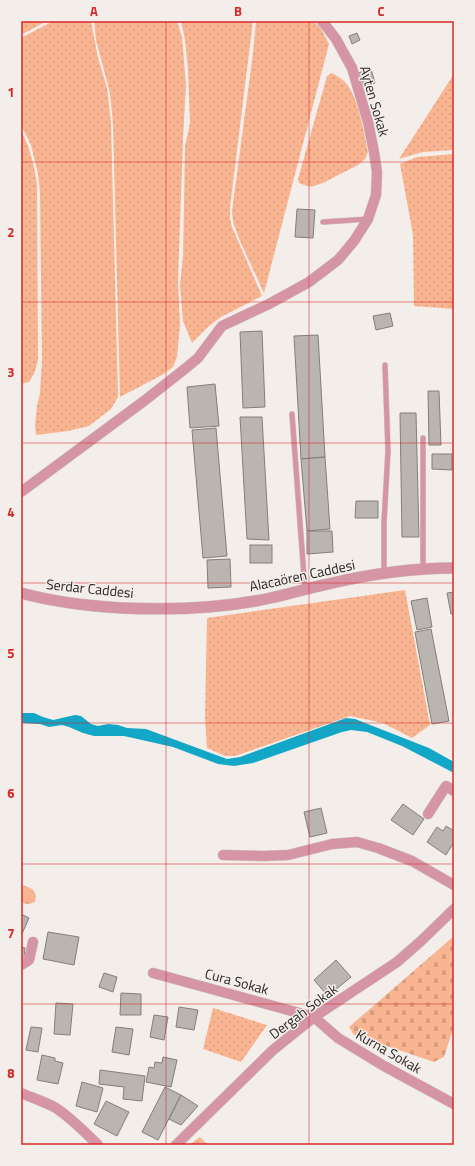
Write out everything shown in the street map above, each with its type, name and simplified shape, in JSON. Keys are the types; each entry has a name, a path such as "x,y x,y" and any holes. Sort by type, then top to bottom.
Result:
{"street":[{"name":"Ayten Sokak","path":"21,492 186,368 198,358 222,326 269,304 309,282 338,260 354,241 368,219 376,195 374,152 368,122 352,68 336,39 322,21"},
{"name":"Alacaören Caddesi","path":"156,609 194,609 226,606 256,601 336,582 384,573 423,569 454,568"},
{"name":"Serdar Caddesi","path":"21,592 39,598 93,606 156,609"},
{"path":"428,814 446,786 454,791"},
{"path":"223,855 288,855 332,844 357,842 378,848 412,862 454,885"},
{"name":"Dergah Sokak","path":"176,1145 273,1050 314,1017 397,962 454,909"},
{"path":"21,965 29,960 33,942"},
{"name":"Cura Sokak","path":"153,973 314,1017"},
{"name":"Kurna Sokak","path":"314,1017 338,1038 384,1066 454,1104"},
{"path":"21,1094 42,1101 55,1108 67,1116 98,1145"}],"lane":[{"path":"323,222 368,219"},
{"path":"384,573 384,522 388,451 385,365"},
{"path":"292,414 305,590"},
{"path":"423,438 423,569"}],"green space":[{"path":"21,21 47,21 21,35"},
{"path":"53,21 91,21 98,58 107,88 111,122 118,397 111,409 89,426 68,431 36,435 35,425 40,393 42,360 40,192 38,174 31,145 21,125 21,38"},
{"path":"94,21 177,21 182,37 186,85 178,281 180,325 177,357 173,367 162,375 120,397 113,124 110,93 96,40"},
{"path":"181,21 253,21 230,207 230,219 232,227 262,296 221,317 209,326 192,343 183,321 180,285 183,256 185,146 190,123 188,69 185,40"},
{"path":"256,21 314,21 320,27 329,44 264,293 240,241 233,222 232,211"},
{"path":"332,73 345,82 354,96 360,115 368,152 365,159 358,165 323,183 310,187 299,183 298,179 327,76"},
{"path":"454,74 454,150 423,152 399,159"},
{"path":"21,130 31,156 37,185 38,361 34,374 29,382 21,384"},
{"path":"454,154 454,309 414,306 413,235 400,164 417,157"},
{"path":"405,590 430,725 412,738 383,723 350,716 235,756 225,756 207,748 205,717 207,618"},
{"path":"21,885 31,888 35,892 35,902 29,904 21,903"},
{"path":"454,936 454,1026 444,1057 434,1062 354,1035 349,1027"},
{"path":"213,1008 267,1025 241,1062 203,1049"},
{"path":"200,1137 208,1145 189,1145"}],"water":[{"path":"21,713 34,713 53,720 75,715 81,716 91,724 98,726 108,724 127,728 146,729 227,759 240,757 346,718 355,719 429,748 454,762 454,773 402,746 367,732 351,730 342,732 253,763 234,766 218,764 173,747 124,736 94,736 62,725 49,727 40,724 21,723"}],"building":[{"path":"357,33 360,40 352,44 349,36"},
{"path":"371,69 375,83 362,87 358,73"},
{"path":"297,209 315,210 313,238 295,237"},
{"path":"390,313 393,326 376,330 373,316"},
{"path":"262,331 265,407 243,408 240,332"},
{"path":"318,335 325,457 301,459 294,336"},
{"path":"215,384 219,426 190,428 187,387"},
{"path":"428,391 439,391 441,445 429,445"},
{"path":"400,413 416,413 419,537 402,537"},
{"path":"240,417 262,417 269,540 247,539"},
{"path":"216,428 227,556 203,558 192,430"},
{"path":"432,454 452,454 452,470 432,469"},
{"path":"325,457 330,529 307,531 301,459"},
{"path":"356,501 378,501 378,518 355,518"},
{"path":"307,531 332,531 333,552 307,554"},
{"path":"250,545 272,545 272,563 250,563"},
{"path":"230,559 231,587 208,588 207,560"},
{"path":"454,592 454,614 451,614 447,593"},
{"path":"427,598 432,627 417,630 411,601"},
{"path":"431,629 449,721 432,724 415,632"},
{"path":"403,804 424,819 413,835 391,820"},
{"path":"321,808 327,833 310,837 304,812"},
{"path":"446,826 454,831 454,842 446,855 427,842 437,827 443,831"},
{"path":"21,914 29,918 21,936"},
{"path":"48,932 79,937 74,965 43,959"},
{"path":"21,947 25,948 24,961 21,960"},
{"path":"336,960 351,977 328,996 314,980"},
{"path":"104,973 117,977 113,992 99,987"},
{"path":"121,993 141,994 141,1015 120,1015"},
{"path":"56,1003 73,1004 70,1035 54,1034"},
{"path":"179,1007 198,1010 194,1030 176,1027"},
{"path":"154,1015 168,1017 164,1040 150,1037"},
{"path":"31,1027 42,1028 38,1052 26,1050"},
{"path":"116,1027 133,1029 129,1055 112,1052"},
{"path":"42,1055 55,1058 55,1061 63,1063 58,1084 37,1080"},
{"path":"163,1057 177,1060 171,1087 146,1082 149,1067 154,1068 155,1062 162,1063"},
{"path":"100,1070 145,1076 142,1101 123,1099 124,1087 99,1084"},
{"path":"82,1082 103,1088 97,1112 76,1106"},
{"path":"165,1087 181,1095 158,1140 142,1132"},
{"path":"181,1095 198,1106 181,1125 169,1119"},
{"path":"106,1101 129,1112 117,1136 94,1124"}]}
